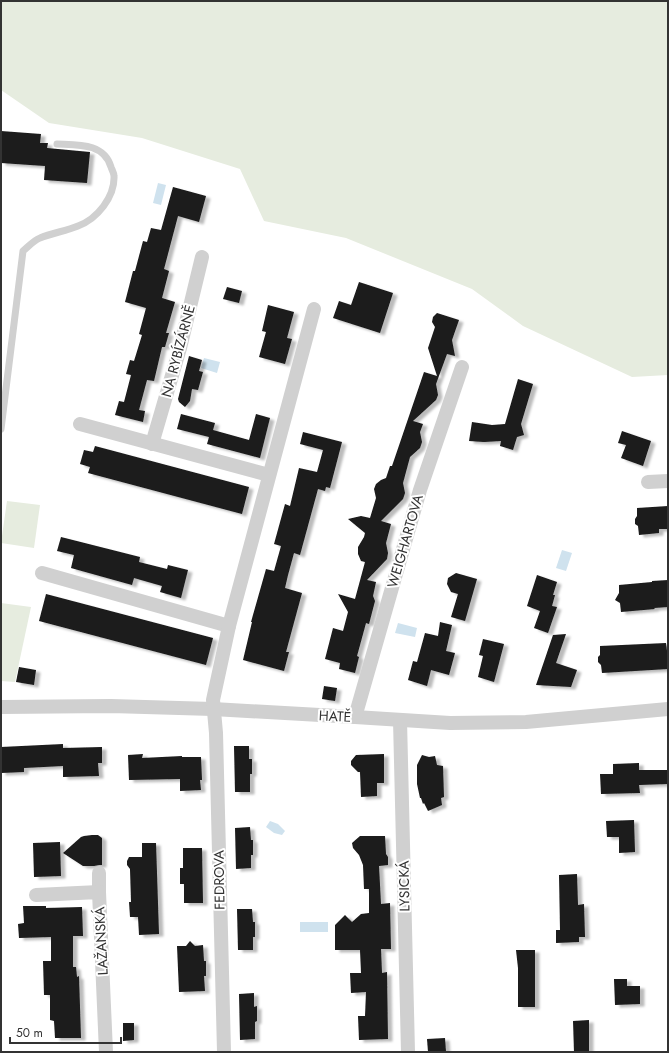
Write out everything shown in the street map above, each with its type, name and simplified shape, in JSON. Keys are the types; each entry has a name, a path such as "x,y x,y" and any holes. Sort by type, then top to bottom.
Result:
{"street":[{"name":"NA RYBÍZÁRNĚ","path":"152,444 180,348 202,257"},
{"path":"213,709 213,700 228,626 314,309"},
{"name":"WEIGHARTOVA","path":"355,717 420,490 462,367"},
{"path":"80,424 269,475"},
{"path":"648,482 668,481"},
{"path":"42,573 228,626"},
{"name":"HATĚ","path":"1,707 111,706 213,709 450,723 526,722 668,709"},
{"name":"FEDROVA","path":"213,709 216,733 224,1052"},
{"name":"LYSICKÁ","path":"400,720 408,1052"},
{"path":"98,873 99,892"},
{"name":"LAŽANSKÁ","path":"36,895 99,892 106,1052"}],"lane":[{"path":"1,428 23,251 38,238 80,226 91,219 102,208 112,189 114,176 105,155 94,148 57,144"}],"shaded area":[{"path":"1,1 668,1 668,375 632,377 523,326 472,289 346,238 264,221 240,169 142,138 49,123 1,90"},
{"path":"7,501 40,505 34,548 1,543"},
{"path":"1,603 31,607 15,682 1,681"}],"water":[{"path":"158,183 166,185 161,205 153,203"},
{"path":"204,358 220,362 217,373 201,368"},
{"path":"562,550 572,553 566,571 556,568"},
{"path":"398,623 417,628 415,637 395,633"},
{"path":"270,821 278,824 285,831 282,835 274,833 266,827"},
{"path":"300,922 328,922 328,932 300,932"}],"building":[{"path":"1,131 41,134 40,143 48,143 47,148 90,152 87,183 44,180 45,166 1,163"},
{"path":"173,187 206,196 199,222 178,216 164,269 169,271 162,298 175,302 166,333 169,333 165,347 162,347 154,381 147,380 139,410 145,411 143,422 115,415 119,401 124,402 131,375 126,374 130,360 134,361 142,335 139,334 146,308 125,302 143,241 147,242 151,228 161,230"},
{"path":"359,282 393,293 380,333 333,318 339,301 351,305"},
{"path":"227,287 242,291 239,303 223,299"},
{"path":"268,305 294,312 287,338 292,339 285,364 259,357 266,332 262,331"},
{"path":"437,313 459,320 452,340 455,356 447,354 436,384 438,395 436,400 413,421 423,424 420,432 422,442 420,448 410,457 403,483 405,493 403,499 381,521 391,524 386,543 388,553 387,559 367,580 376,582 373,596 375,601 369,624 366,623 357,656 359,657 355,673 339,669 340,663 325,659 333,628 343,631 348,612 338,594 355,599 365,562 361,561 358,554 358,547 365,533 348,519 361,516 370,518 376,498 374,489 376,484 386,478 390,466 392,466 424,372 437,376 428,348 435,327 432,322 433,317"},
{"path":"189,356 202,360 199,371 203,372 198,390 192,389 190,401 185,407 179,402 178,399"},
{"path":"518,379 533,384 521,424 524,435 517,437 513,450 500,446 501,441 469,441 472,422 492,425 505,424"},
{"path":"181,414 215,423 213,430 249,440 256,414 270,418 260,458 207,444 209,437 177,429"},
{"path":"622,431 651,441 643,466 621,458 626,445 618,443"},
{"path":"303,432 342,442 330,488 326,487 325,491 318,489 300,555 294,553 288,575 285,588 302,593 286,652 289,652 284,671 243,660 251,622 266,569 274,571 281,546 274,544 285,504 290,506 299,468 317,472 323,450 300,444"},
{"path":"95,446 249,487 242,514 88,473 90,467 80,464 84,450 93,452"},
{"path":"668,506 668,529 659,529 659,533 639,535 638,526 635,524 637,508"},
{"path":"61,537 140,557 139,562 167,569 168,565 188,570 181,598 160,592 162,586 134,578 132,585 71,568 74,555 57,551"},
{"path":"456,573 477,579 465,621 451,617 458,594 451,592 447,584 448,578"},
{"path":"537,575 557,582 553,595 555,595 552,606 557,607 548,633 534,628 540,611 527,606"},
{"path":"668,580 668,607 621,612 620,603 615,600 619,593 619,585"},
{"path":"46,594 213,638 206,665 39,621"},
{"path":"440,622 452,625 446,651 455,653 449,675 431,670 427,686 408,680 413,661 417,662 425,633 438,636"},
{"path":"566,634 556,663 577,670 571,687 536,685 553,635"},
{"path":"483,639 504,644 494,682 478,677 483,656 479,655"},
{"path":"666,643 668,652 668,669 602,673 601,665 598,662 600,646"},
{"path":"19,667 36,670 34,685 16,682"},
{"path":"324,686 337,688 335,701 322,699"},
{"path":"63,744 63,748 102,747 102,763 98,763 99,776 63,777 63,766 24,768 24,772 1,773 1,747"},
{"path":"234,746 249,746 249,759 252,759 250,792 235,792"},
{"path":"143,754 142,758 182,756 201,757 201,790 180,791 180,779 129,780 128,755"},
{"path":"384,754 384,783 377,783 377,796 361,797 360,772 358,772 351,765 351,761 356,755"},
{"path":"422,755 429,757 435,756 437,765 443,766 444,797 441,798 442,805 428,811 420,798 417,784 417,765"},
{"path":"639,763 639,770 668,770 668,784 639,785 640,793 601,794 600,774 613,774 613,764"},
{"path":"634,820 635,852 619,853 619,837 607,837 606,821"},
{"path":"250,827 251,840 253,840 251,868 236,869 235,828"},
{"path":"98,835 102,838 102,865 83,866 63,853 81,837"},
{"path":"360,836 385,836 386,854 388,857 388,865 379,866 381,904 390,903 391,949 381,949 382,973 387,972 388,1039 359,1040 358,1016 365,1016 366,992 351,993 350,973 361,973 360,950 335,950 335,925 345,915 352,922 361,914 369,913 369,889 364,889 363,865 359,855 353,848 352,843"},
{"path":"60,842 61,876 34,877 33,843"},
{"path":"142,843 156,843 159,934 139,935 138,917 130,917 130,869 127,865 127,861 129,857 142,857"},
{"path":"183,848 202,848 203,903 184,903 184,884 180,884 180,868 183,868"},
{"path":"577,874 578,905 584,904 585,937 579,937 579,942 556,943 556,930 560,930 559,875"},
{"path":"23,906 46,906 46,908 82,907 83,936 73,936 73,967 76,967 77,977 79,976 81,1038 55,1038 54,1021 50,1020 50,995 44,995 43,961 51,961 51,937 19,938 18,924 24,923"},
{"path":"237,909 252,909 253,922 255,922 253,950 238,950"},
{"path":"190,941 195,946 203,945 204,961 206,961 206,976 204,976 205,991 179,992 177,946 186,946"},
{"path":"516,950 535,950 535,1007 518,1007 518,968"},
{"path":"614,979 627,979 627,986 640,986 640,1004 615,1005"},
{"path":"254,993 254,1007 257,1006 255,1039 240,1040 239,994"},
{"path":"589,1020 589,1052 574,1052 573,1021"},
{"path":"123,1023 134,1023 134,1040 123,1041"},
{"path":"445,1038 446,1052 428,1052 427,1039"}]}
